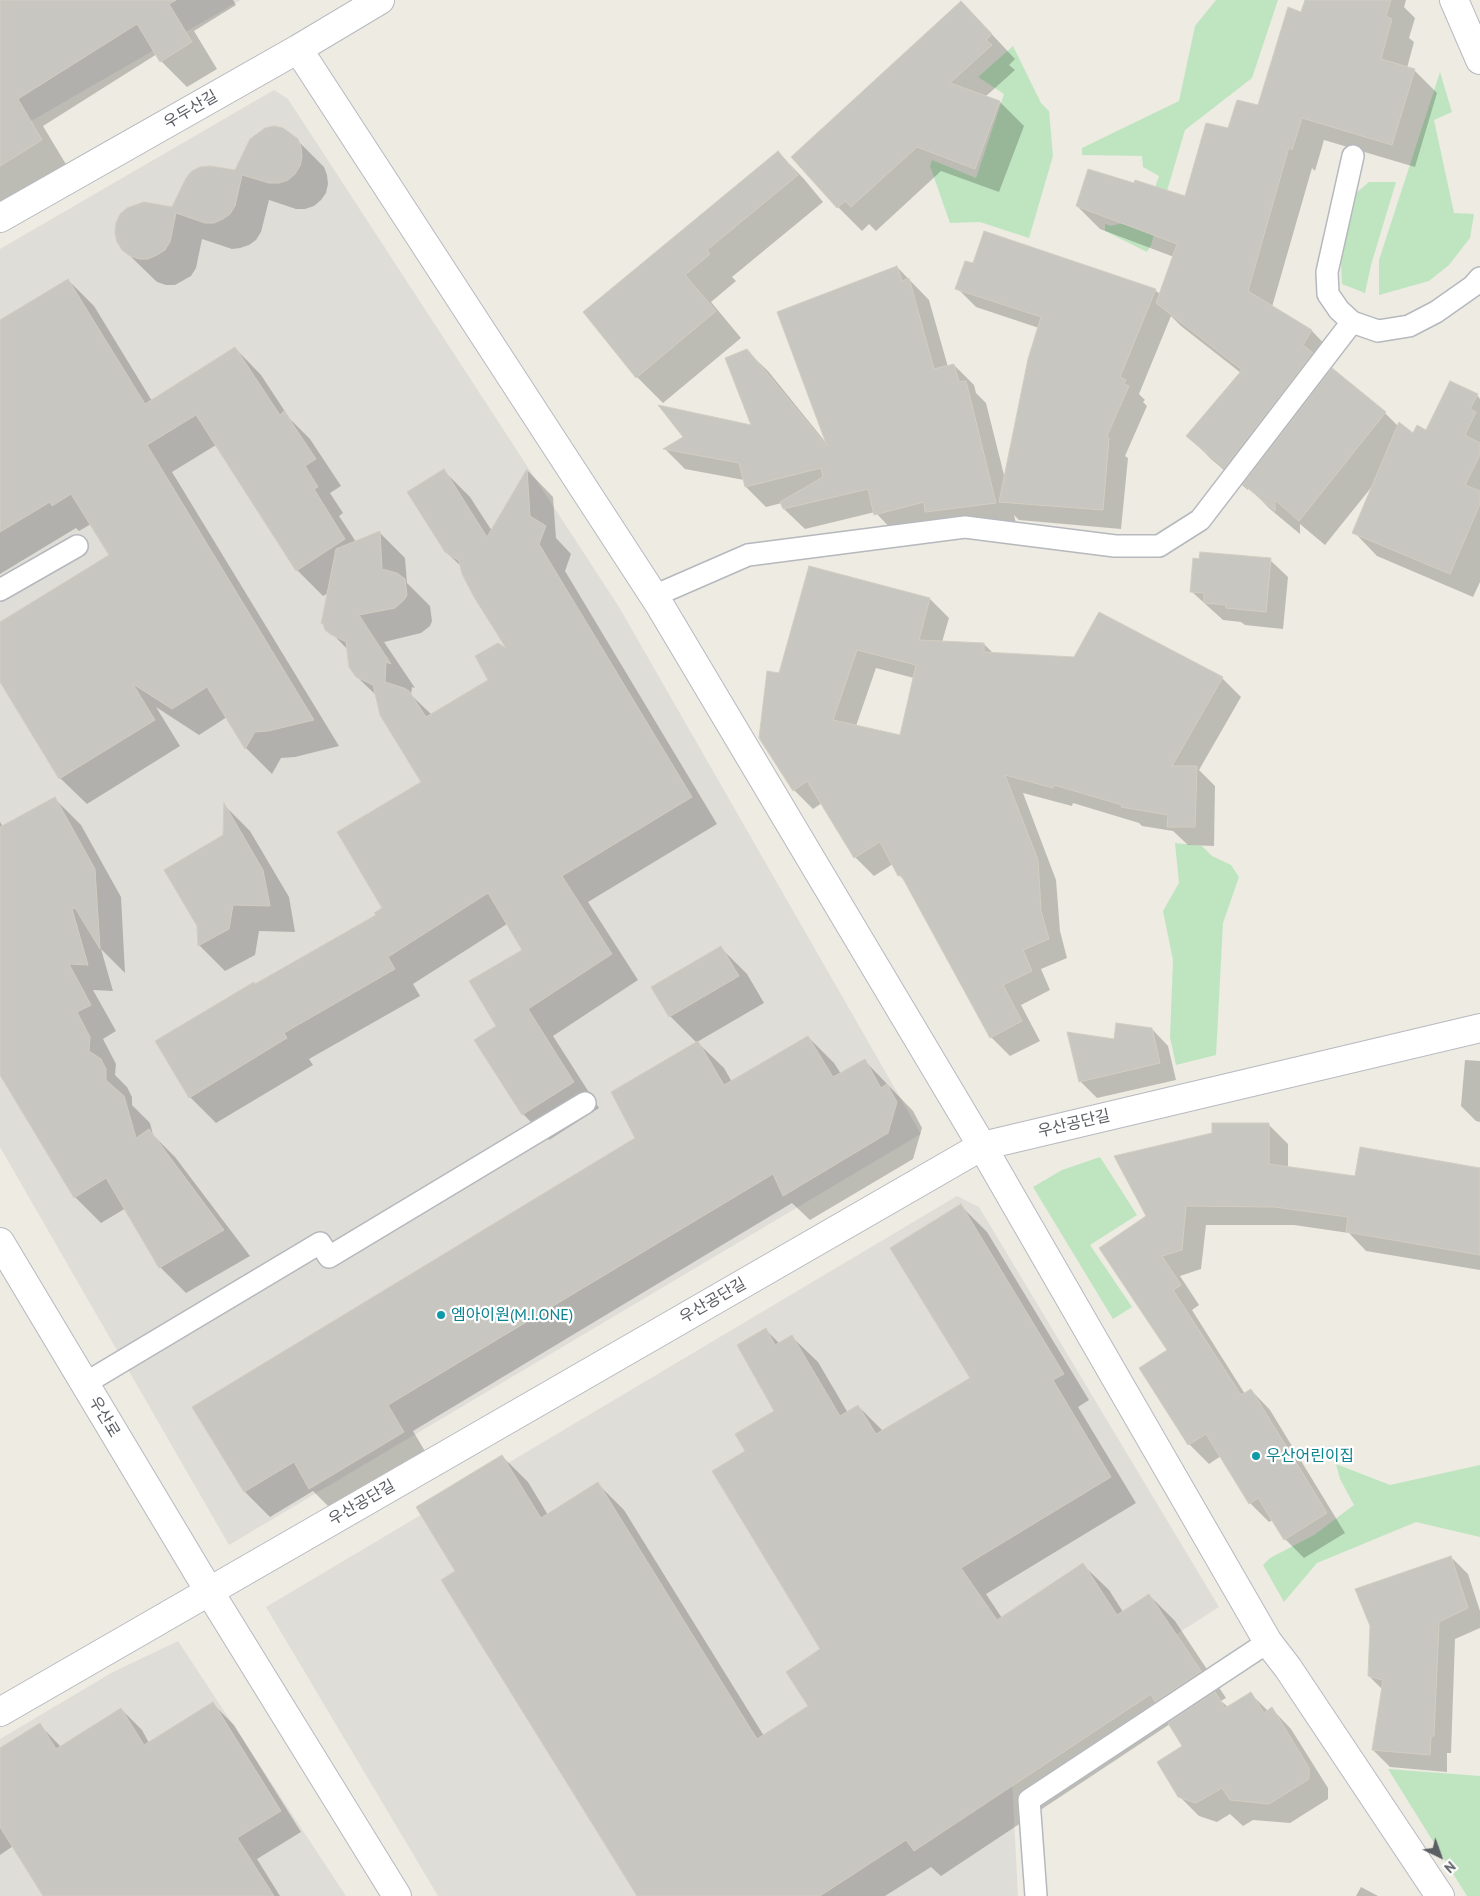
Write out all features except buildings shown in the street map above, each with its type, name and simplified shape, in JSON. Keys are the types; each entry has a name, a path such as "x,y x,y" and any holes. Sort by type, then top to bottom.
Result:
{"street":[{"name":"우두산길","path":"0,218 298,49 380,0"},
{"path":"1454,0 1480,60"},
{"path":"298,49 654,596 982,1146 1268,1642 1288,1668 1440,1896"},
{"name":"우산공단길","path":"0,1712 982,1146 1480,1028"},
{"name":"우산로","path":"0,1242 209,1591 397,1896"}],"lane":[{"path":"1353,156 1327,272 1328,294 1339,310 1352,322 1378,332 1409,326 1436,312 1473,286 1480,278"},
{"path":"654,596 748,555 965,527 1115,546 1159,546 1200,520 1352,322"},
{"path":"0,590 77,546"},
{"path":"84,1384 320,1243 329,1257 585,1103"},
{"path":"1036,1896 1029,1800 1268,1642"}],"shaded area":[{"path":"0,0 241,0 0,139"},
{"path":"274,90 288,99 619,607 921,1134 229,1545 0,1147 0,249"},
{"path":"957,1196 979,1207 1219,1607 1010,1741 1018,1896 438,1896 266,1607"},
{"path":"178,1641 346,1896 0,1896 0,1739 113,1672"}],"green space":[{"path":"1216,0 1278,0 1252,78 1185,130 1151,245 1147,252 1105,231 1105,224 1111,226 1122,223 1148,206 1159,176 1143,167 1142,156 1082,155 1082,148 1179,101 1195,26"},
{"path":"1013,46 1041,103 1049,111 1053,156 1029,238 980,222 950,223 930,166 932,160 976,178 1004,94 978,77"},
{"path":"1440,72 1452,112 1434,120 1454,213 1474,214 1470,238 1449,265 1429,281 1379,295 1379,260"},
{"path":"1369,182 1396,182 1371,265 1365,293 1342,284 1340,244 1350,198"},
{"path":"1175,843 1202,846 1212,856 1231,865 1239,877 1223,923 1216,1055 1176,1065 1170,1037 1173,960 1163,911 1179,883"},
{"path":"1100,1157 1137,1215 1090,1245 1132,1307 1113,1319 1033,1187 1062,1170"},
{"path":"1336,1464 1390,1485 1480,1465 1480,1537 1416,1522 1317,1563 1284,1602 1263,1565 1270,1558 1314,1535 1354,1505 1340,1479"},
{"path":"1388,1769 1480,1776 1480,1896 1467,1896"}],"place":[{"name":"엠아이원(M.I.ONE)","path":"441,1315"},
{"name":"우산어린이집","path":"1256,1456"}]}
